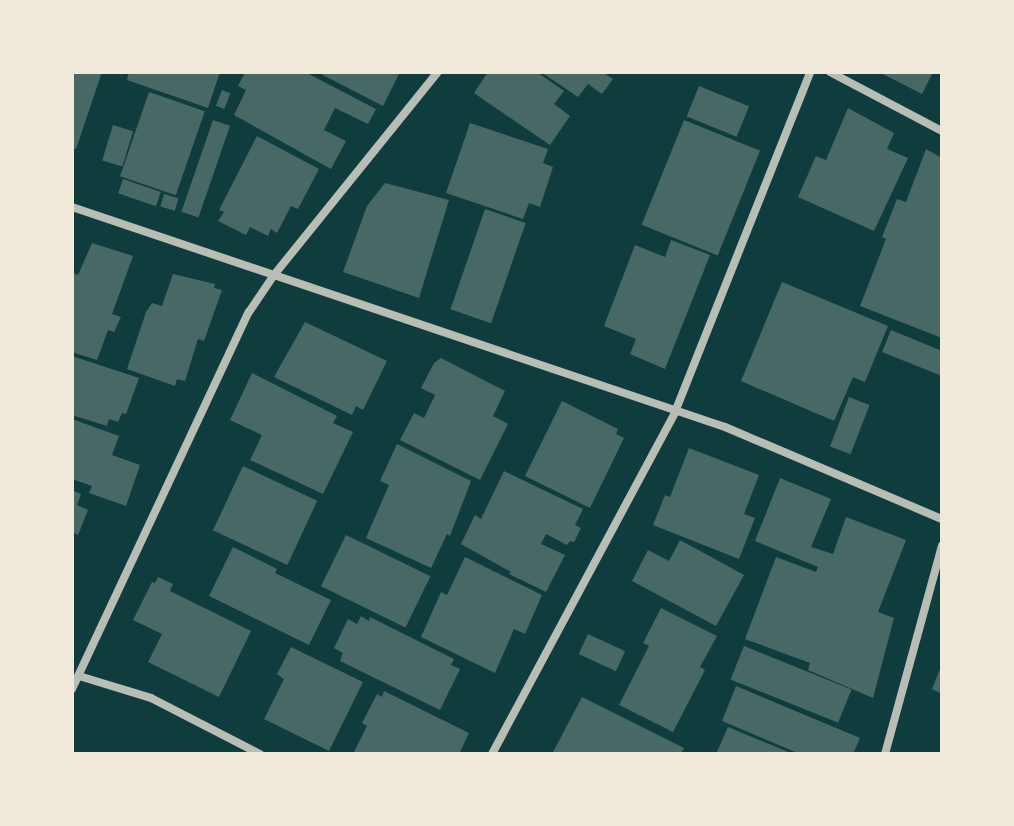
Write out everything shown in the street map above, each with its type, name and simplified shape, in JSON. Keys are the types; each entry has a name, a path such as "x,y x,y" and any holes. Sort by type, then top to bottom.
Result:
{"street":[{"path":"72,689 249,312 274,275 438,72"},
{"path":"492,754 675,412 810,72"},
{"path":"830,72 942,131"},
{"path":"72,207 725,427 942,519"},
{"path":"885,754 942,546"},
{"path":"79,676 151,698 260,754"}],"building":[{"path":"72,72 102,72 76,149 72,148"},
{"path":"129,72 220,72 208,108 127,80"},
{"path":"245,72 305,72 376,109 368,124 335,108 324,130 346,141 331,169 234,115 246,90 238,86"},
{"path":"317,72 400,72 383,106"},
{"path":"488,72 537,72 564,91 554,104 570,116 550,145 474,93"},
{"path":"541,72 602,72 613,79 602,94 588,84 578,97"},
{"path":"879,72 933,72 922,94"},
{"path":"699,86 749,106 737,137 687,117"},
{"path":"222,90 230,93 224,109 216,106"},
{"path":"149,92 205,111 176,195 120,176"},
{"path":"848,108 894,133 887,149 908,158 874,231 798,197 816,156 826,160"},
{"path":"213,120 230,126 198,218 181,212"},
{"path":"684,120 760,151 718,255 642,225"},
{"path":"470,123 548,149 543,163 553,167 540,207 529,203 523,219 446,193"},
{"path":"113,125 133,131 122,167 102,160"},
{"path":"257,136 319,169 298,209 291,206 277,233 271,229 268,236 250,227 246,235 218,221 224,212 219,210"},
{"path":"926,149 942,158 942,338 860,306 886,239 882,237 897,199 906,202"},
{"path":"123,179 161,192 156,206 118,193"},
{"path":"385,183 449,200 419,298 343,272 367,206"},
{"path":"164,194 178,198 175,211 160,206"},
{"path":"485,209 526,223 491,323 450,309"},
{"path":"671,240 710,255 665,369 630,354 636,339 604,326 635,245 665,257"},
{"path":"92,243 133,256 112,314 121,317 114,332 108,330 97,360 72,352 72,273 78,275"},
{"path":"173,274 215,284 214,288 222,290 204,341 198,339 185,381 177,379 175,386 127,369 146,312 152,303 162,306"},
{"path":"782,282 888,326 865,382 853,377 834,421 741,381"},
{"path":"305,322 387,361 363,410 356,406 352,415 274,377"},
{"path":"891,330 942,351 942,376 882,352"},
{"path":"72,356 139,378 126,414 122,413 118,422 109,419 107,426 72,415"},
{"path":"441,358 505,391 493,416 508,424 480,480 400,440 414,413 424,418 435,395 421,388 434,363"},
{"path":"252,373 337,416 333,423 353,432 323,494 250,460 262,435 230,420"},
{"path":"849,397 870,405 851,454 830,446"},
{"path":"562,401 618,429 616,434 624,438 590,508 525,476"},
{"path":"72,419 119,436 112,455 140,465 126,506 89,493 92,486 72,479"},
{"path":"397,444 471,481 450,536 447,534 431,568 366,538 389,485 380,481"},
{"path":"689,448 759,475 744,514 755,518 739,559 653,525 665,495 670,497"},
{"path":"243,466 317,501 287,565 213,530"},
{"path":"504,471 583,509 575,525 581,528 574,542 570,541 567,545 546,534 541,544 565,555 546,592 509,574 511,572 461,544 475,515 481,519"},
{"path":"780,478 831,499 811,547 833,554 846,517 906,540 878,612 894,618 873,698 808,670 810,663 745,639 776,557 816,572 818,567 755,541"},
{"path":"72,490 81,494 77,505 88,510 78,535 72,532"},
{"path":"346,535 430,576 405,627 321,586"},
{"path":"680,540 744,575 716,626 632,581 648,550 669,561"},
{"path":"233,547 277,569 275,573 331,600 309,645 209,596"},
{"path":"465,557 542,595 525,634 514,629 495,673 421,637 441,592 447,595"},
{"path":"158,577 173,584 170,591 251,631 219,697 148,662 162,634 133,620 152,582 155,583"},
{"path":"661,608 717,636 700,667 705,670 673,732 619,705 649,646 643,643"},
{"path":"361,616 369,621 370,617 454,659 451,665 460,669 440,710 340,661 343,653 334,648 348,619 357,624"},
{"path":"588,634 625,651 616,671 579,654"},
{"path":"744,646 852,689 838,723 731,679"},
{"path":"291,647 363,682 329,751 264,719 284,679 277,674"},
{"path":"942,664 942,694 932,689"},
{"path":"736,686 860,738 853,754 800,754 722,721"},
{"path":"384,691 469,733 459,754 353,754 367,726 362,723 377,694 382,697"},
{"path":"582,697 684,748 681,754 552,754"},
{"path":"728,727 793,754 716,754"}]}
